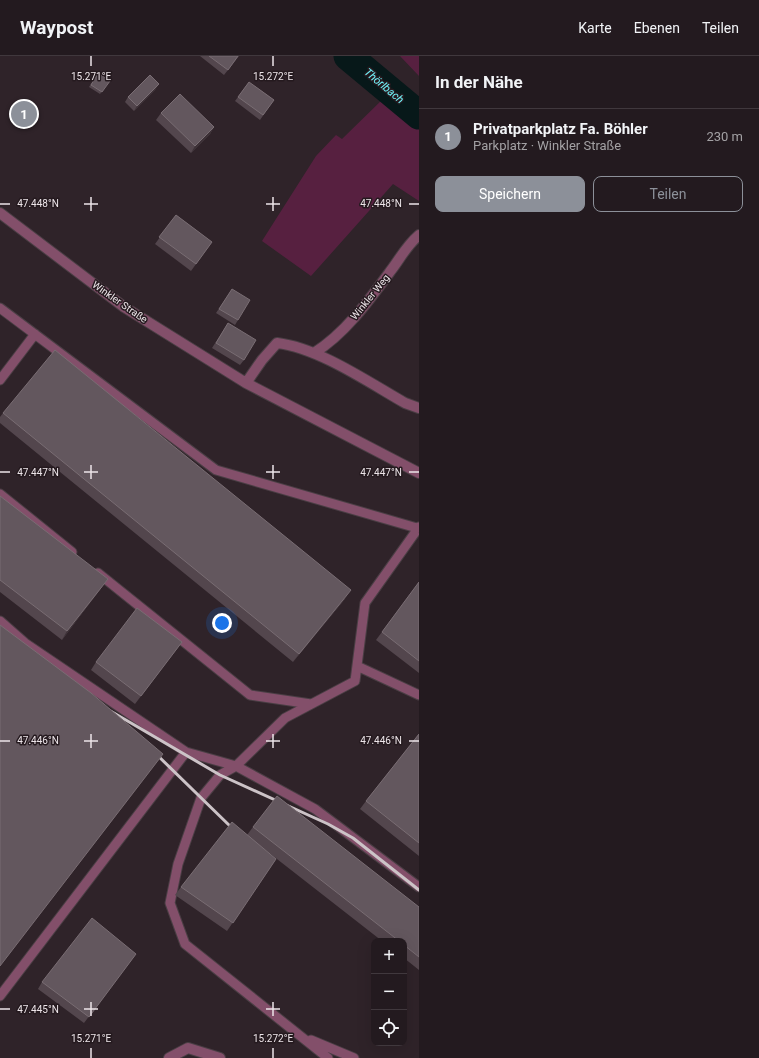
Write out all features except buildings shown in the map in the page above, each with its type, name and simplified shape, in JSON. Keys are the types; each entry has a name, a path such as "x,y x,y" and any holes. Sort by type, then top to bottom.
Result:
{"street":[{"name":"Winkler Straße","path":"0,213 124,307 246,383 419,472"},
{"name":"Winkler Weg","path":"314,353 329,344 362,309 393,268 410,242 419,235"},
{"path":"246,383 262,360 278,343 292,345 314,353 405,403 419,408"},
{"path":"169,1058 188,1048 220,1058"}],"lane":[{"path":"0,308 216,470 418,527 365,603 355,681 285,718 236,766 220,776 201,798 178,864 170,903 186,944 328,1058"},
{"path":"0,380 35,334"},
{"path":"0,494 79,558"},
{"path":"91,568 250,695 311,704"},
{"path":"0,622 25,642 186,752 236,766 315,809 419,887"},
{"path":"357,666 419,695"},
{"path":"0,996 186,752"},
{"path":"300,1036 354,1058"}],"shaded area":[{"path":"400,56 419,56 419,76"},
{"path":"384,98 419,126 419,201 393,184 311,276 262,241 316,156 336,135 342,139"}],"waterway":[{"name":"Thörlbach","path":"348,56 419,115"}],"railway":[{"path":"107,709 220,775 328,824 353,838 419,890"},
{"path":"153,751 231,827"}],"place":[{"name":"Privatparkplatz Fa. Böhler","path":"24,114"}]}
